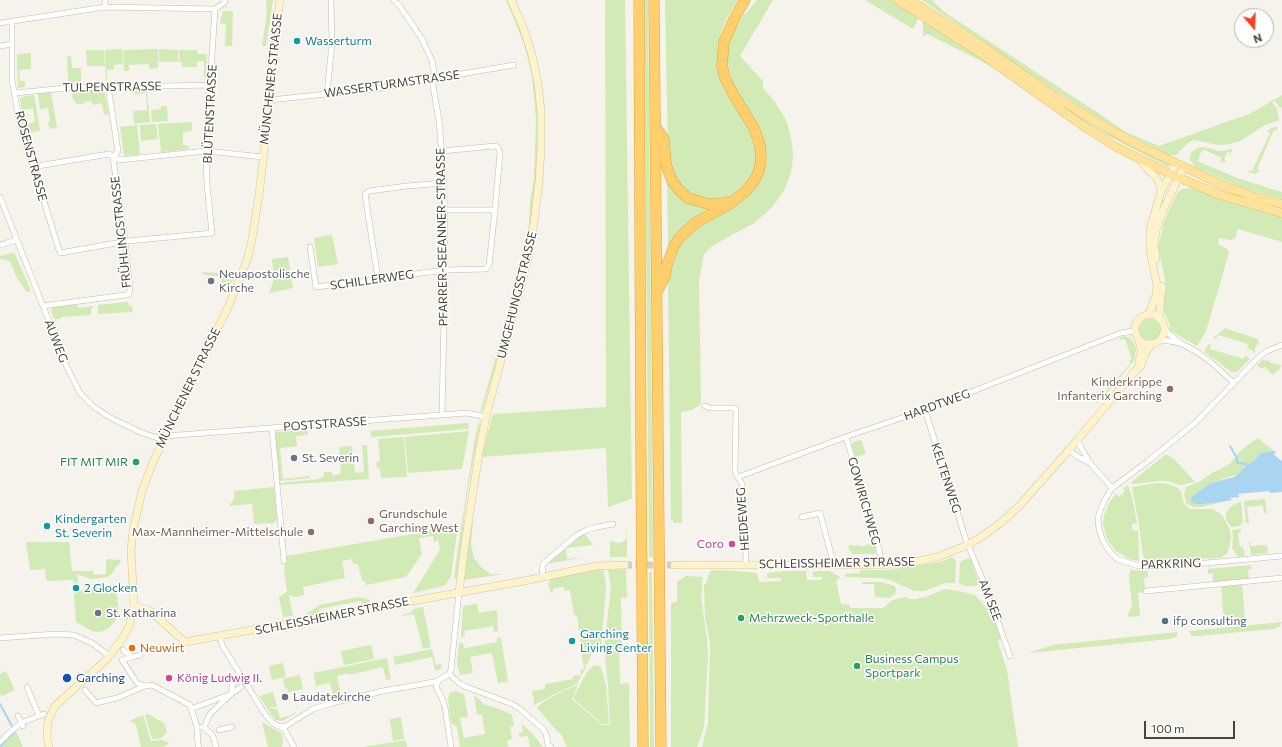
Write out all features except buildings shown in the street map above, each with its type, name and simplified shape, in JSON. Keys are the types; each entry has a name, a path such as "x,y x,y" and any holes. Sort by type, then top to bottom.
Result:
{"highway":[{"path":"639,0 644,747"},
{"path":"654,0 661,747"},
{"path":"656,294 666,276 667,265 673,248 679,238 695,223 736,200 754,181 759,171 761,159 760,145 754,128 725,78 722,65 724,42 734,19 745,0"},
{"path":"655,126 664,139 666,165 672,181 680,191 688,198 708,204 719,204 736,200"}],"main road":[{"path":"897,0 912,4 1089,130 1116,147 1170,174 1220,195 1282,213"},
{"path":"928,15 984,47 1051,94 1086,116 1138,145 1230,188 1282,204"}],"street":[{"path":"105,0 105,7"},
{"path":"0,23 105,7 215,9 224,3 225,0"},
{"name":"MÜNCHENER STRASSE","path":"49,747 47,738 48,721 55,706 109,656 126,633 131,621 134,606 131,551 134,521 144,485 164,438 230,303 248,257 252,239 263,157 280,0"},
{"path":"327,94 332,43 331,0"},
{"name":"PFARRER-SEEANNER-STRASSE","path":"393,0 399,5 422,38 432,61 434,72 433,79 442,150 444,183 442,415"},
{"name":"UMGEHUNGSSTRASSE","path":"459,592 472,495 486,417 528,259 535,215 541,148 541,112 538,83 532,55 523,27 511,0"},
{"name":"BLÜTENSTRASSE","path":"124,242 212,233 207,185 206,151 215,9"},
{"name":"ROSENSTRASSE","path":"12,21 12,80 20,124 32,167 60,253 124,242"},
{"path":"0,46 12,44"},
{"name":"WASSERTURMSTRASSE","path":"270,100 327,94 433,79 514,65"},
{"name":"TULPENSTRASSE","path":"15,93 59,88 210,85"},
{"name":"FRÜHLINGSTRASSE","path":"42,306 129,294 130,290 114,158 118,151 108,86"},
{"path":"442,150 495,146 498,147 500,153 495,210 444,210"},
{"path":"32,167 109,154 119,160 206,151 263,157"},
{"path":"1140,158 1146,168 1156,177 1160,184 1161,192"},
{"path":"1149,314 1158,286 1150,251 1149,239 1153,216 1161,192 1176,163"},
{"path":"1184,167 1164,208 1156,230 1154,244 1155,254 1162,286 1160,318 1168,333 1182,344 1198,352 1234,383"},
{"path":"378,278 365,194 369,191 444,183"},
{"name":"AUWEG","path":"0,197 42,306 67,367 80,393 94,407 111,418 140,432 164,438"},
{"name":"SCHILLERWEG","path":"310,247 316,287 444,270 486,269 489,265 495,210"},
{"path":"0,245 16,240"},
{"path":"1135,331 1135,325 1143,316 1149,314 1160,318"},
{"path":"1160,341 1165,332 1165,327"},
{"name":"SCHLEISSHEIMER STRASSE","path":"1135,331 1141,351 1137,370"},
{"name":"HARDTWEG","path":"738,477 846,437 925,410 1121,334 1135,331"},
{"path":"1138,339 1144,344 1170,341 1182,344"},
{"name":"SCHLEISSHEIMER STRASSE","path":"674,565 880,565 920,562 953,552 984,535 1003,521 1020,505 1141,366 1146,352 1152,344"},
{"name":"PARKRING","path":"1282,344 1267,351 1209,410 1183,433 1112,488 1104,501 1099,514 1099,529 1103,541 1117,559 1129,564 1139,566 1169,566 1282,556"},
{"name":"HEIDEWEG","path":"704,406 710,408 734,408 736,410 735,472 742,484 746,559 745,565"},
{"name":"KELTENWEG","path":"925,410 968,545"},
{"name":"POSTSTRASSE","path":"164,438 467,413 486,417"},
{"path":"272,428 284,561"},
{"name":"GOWIRICHWEG","path":"846,437 876,536 881,559 880,565"},
{"path":"1077,441 1090,464 1112,488"},
{"path":"1069,450 1090,464"},
{"path":"802,517 820,513 834,565"},
{"path":"542,577 543,564 577,535 597,527 613,524"},
{"name":"AM SEE","path":"968,545 986,588 1010,656"},
{"name":"SCHLEISSHEIMER STRASSE","path":"134,606 149,610 185,642 596,566 625,566"},
{"name":"PARKRING","path":"1146,591 1282,578"},
{"path":"220,636 222,644 263,712 274,724 286,726 313,710 332,703 376,692 424,684 439,680 449,674 451,668 459,592"},
{"path":"0,638 55,634 74,635 92,643 109,656"},
{"path":"123,650 132,657"},
{"path":"140,655 122,660 138,683 146,686"},
{"path":"449,674 461,684 512,704 520,709 542,729 546,734 548,744 551,747"},
{"path":"231,694 233,683 236,680"},
{"path":"439,680 436,686 444,704 451,747"},
{"path":"424,684 437,689"},
{"path":"85,690 96,703 118,698 146,686 152,685 190,705 197,727 198,746"},
{"path":"0,742 12,730 41,715 27,687"},
{"path":"204,727 210,714 231,694 241,687"},
{"path":"191,709 231,694"},
{"path":"18,716 22,725"},
{"path":"280,726 284,729 294,747"},
{"path":"197,727 204,727 216,733 232,727"},
{"path":"216,733 216,747"}],"green space":[{"path":"266,0 273,0 266,46 262,46 267,13"},
{"path":"506,0 508,0 527,44 534,75 539,119 536,178 531,226 524,264 483,410 480,413 522,264 529,225 530,202 534,178 536,119 532,76 524,44"},
{"path":"605,0 625,0 632,499 608,507 606,448 481,457 493,414 606,407"},
{"path":"644,0 648,0 653,557 649,557"},
{"path":"665,0 738,0 727,18 721,33 718,45 718,71 724,89 751,131 757,151 755,167 748,182 733,196 723,200 715,201 688,194 674,179 668,156"},
{"path":"757,0 773,0 740,56 763,81 763,88 775,102 785,118 792,143 792,167 789,179 783,192 766,213 754,223 712,246 704,254 699,281 701,404 692,410 681,412 682,523 673,523 673,520 671,521 668,278 671,259 689,232 716,214 763,168 731,80 727,59 729,42 732,34 741,19"},
{"path":"865,0 892,0 919,17 913,29"},
{"path":"922,0 932,0 943,11 1126,132 1159,146 1249,114 1282,95 1282,107 1280,108 1275,101 1272,102 1277,109 1279,120 1265,125 1240,141 1218,145 1194,140 1189,142 1176,155 1169,155 1088,112"},
{"path":"223,11 233,11 232,46 225,46 226,24 220,23"},
{"path":"923,20 997,69 927,34 923,37"},
{"path":"122,49 123,64 114,65 114,69 107,70 106,81 105,50"},
{"path":"158,49 158,68 150,69 149,64 129,65 129,71 124,71 123,50"},
{"path":"159,49 178,50 178,62 159,62"},
{"path":"86,50 104,50 105,66 87,66"},
{"path":"179,50 197,50 197,54 207,54 206,77 204,77 204,61 197,61 197,67 182,67 182,62 179,62"},
{"path":"31,53 31,69 19,70 20,81 25,81 25,87 18,88 17,54"},
{"path":"67,56 71,56 72,68 81,68 81,82 68,83"},
{"path":"102,89 104,91 109,114 104,115 102,103 93,105 91,101 84,102 84,104 76,104 73,100 72,91"},
{"path":"147,90 150,122 134,124 133,111 147,110 146,93 135,94 135,91"},
{"path":"51,92 57,128 49,129 48,122 50,121 48,108 40,109 38,94"},
{"path":"34,95 40,131 26,133 24,125 35,122 33,108 22,110 20,99 22,97"},
{"path":"161,106 167,106 168,121 152,122 151,110 161,109"},
{"path":"1075,113 1167,163 1169,165 1168,167 1108,136 1074,115"},
{"path":"192,122 192,131 183,132 183,145 189,146 189,149 161,152 158,124"},
{"path":"156,124 158,139 141,141 140,125"},
{"path":"137,125 140,154 124,156 120,127"},
{"path":"1277,127 1277,131 1274,130 1257,169 1260,171 1255,174 1248,172 1249,170 1252,171 1270,133 1267,132 1268,130"},
{"path":"1201,147 1214,149 1216,151 1232,149 1231,153 1227,152 1224,160 1226,161 1225,163 1220,161 1222,158 1204,150 1201,152 1198,161 1237,178 1282,192 1282,199 1245,189 1195,167 1190,160 1191,153 1195,149"},
{"path":"667,181 716,207 675,237 668,247"},
{"path":"1187,188 1196,189 1282,216 1282,242 1238,229 1235,238 1230,240 1219,238 1218,244 1227,249 1229,253 1206,331 1197,346 1170,331 1169,323 1163,309 1166,289 1158,247 1164,222 1169,210 1178,192"},
{"path":"332,235 338,264 318,267 314,238"},
{"path":"12,253 15,254 31,291 27,292 18,280 10,262 0,259 0,256"},
{"path":"288,257 293,288 269,293 274,279 272,259"},
{"path":"203,272 236,274 230,286 221,285 222,276 203,275"},
{"path":"128,302 129,306 132,306 133,312 98,314 98,305"},
{"path":"77,303 78,308 94,306 91,309 91,315 61,317 61,319 54,319 51,311 53,307"},
{"path":"1150,319 1158,322 1161,330 1158,338 1150,341 1142,338 1139,330 1142,322"},
{"path":"1225,328 1258,339 1259,343 1255,347 1255,354 1247,348 1248,344 1218,335 1216,339 1213,338"},
{"path":"1124,336 1130,338 1135,345 1136,349 1134,361 1097,404 1096,402 1130,364 1129,360 1132,359 1125,339 1121,340 1119,338"},
{"path":"1209,344 1211,345 1210,349 1244,359 1245,355 1250,359 1237,372 1231,372 1205,352"},
{"path":"1263,360 1281,365 1280,369 1273,375 1265,367 1261,369 1257,365"},
{"path":"479,421 480,425 467,495 457,579 454,578 457,554 475,437"},
{"path":"468,423 469,429 371,437 370,431"},
{"path":"307,430 308,435 296,436 297,446 280,448 283,479 309,476 310,478 280,481 275,435 276,432"},
{"path":"469,431 462,469 408,473 405,437"},
{"path":"404,437 407,477 381,478 380,468 377,468 376,463 380,461 378,439"},
{"path":"1258,438 1274,451 1260,453 1255,460 1247,465 1238,474 1211,483 1191,497 1190,500 1214,502 1226,501 1202,507 1194,507 1187,504 1184,494 1186,487 1199,482 1212,473 1230,464 1240,451"},
{"path":"861,440 866,454 855,457 851,445 853,442"},
{"path":"362,445 367,445 369,479 280,485 280,483 320,479 324,476 324,472 331,472 332,475 341,474 339,447 352,446 355,473 364,472"},
{"path":"1166,454 1175,460 1195,482 1180,485 1168,481 1135,484 1130,483"},
{"path":"1157,483 1168,484 1178,488 1181,492 1184,504 1190,509 1213,509 1222,515 1230,530 1231,537 1227,553 1221,558 1144,561 1132,487"},
{"path":"1128,485 1137,523 1132,524 1132,529 1134,531 1138,530 1139,561 1129,559 1116,551 1107,539 1103,524 1104,515 1110,501 1116,494 1119,497 1125,491 1123,489"},
{"path":"274,487 277,520 273,523 254,524 252,504 229,506 234,499 234,491"},
{"path":"1265,499 1267,513 1264,513 1263,505 1247,507 1249,523 1246,523 1244,501"},
{"path":"1241,501 1243,523 1240,524 1241,526 1231,527 1226,519 1226,513 1230,507"},
{"path":"470,522 473,522 471,544 474,558 482,568 491,574 504,574 464,580"},
{"path":"458,524 451,576 443,586 413,593 440,550 438,539 434,543 433,536 419,538 422,554 406,577 366,585 365,581 362,581 358,564 353,564 352,559 342,561 345,578 303,587 304,595 295,597 289,595 293,616 283,617 279,597 287,592 284,570 286,556 418,533"},
{"path":"627,529 627,557 610,557 610,541 620,543 626,540"},
{"path":"1241,529 1241,532 1238,533 1240,547 1243,547 1245,556 1238,557 1232,548 1232,530"},
{"path":"584,533 593,545 566,548 567,559 586,557 546,564 561,553 561,550"},
{"path":"26,542 69,542 72,571 93,571 93,575 106,574 107,559 121,560 111,575 107,577 91,579 77,574 80,591 116,586 119,614 117,619 108,629 100,632 92,631 76,622 73,580 46,581 45,569 30,570"},
{"path":"1249,542 1251,546 1267,545 1268,553 1251,555"},
{"path":"874,543 876,551 875,554 852,554 848,546 859,545 860,547"},
{"path":"953,557 956,562 955,583 945,583 924,591 914,591 890,580 880,578 845,576 845,574 860,573 860,570 888,570 910,567 939,562"},
{"path":"969,558 979,583 976,586 966,586 960,584 959,582 960,563"},
{"path":"1251,565 1252,569 1248,570 1249,580 1213,583 1213,573 1208,574 1208,569"},
{"path":"599,569 604,571 606,587 601,647 595,647 587,664 583,665 577,615 574,615 570,590 564,591 564,587 553,589 553,593 551,593 548,584 552,578"},
{"path":"626,569 627,598 621,598 622,651 604,648 611,588 608,570"},
{"name":"Business Campus Sportpark","path":"712,570 757,573 759,582 781,581 781,578 767,578 767,573 785,571 806,571 807,580 822,580 822,577 813,577 813,572 830,571 840,577 836,580 841,604 850,605 850,608 883,608 891,601 899,598 908,597 908,599 918,599 945,589 975,595 985,606 991,619 994,618 1001,638 998,642 1007,670 1018,747 702,747 708,723 710,644 705,617 704,584 706,584 708,576"},
{"path":"1131,570 1148,571 1148,577 1144,578 1145,592 1138,593 1140,616 1127,617 1132,606 1129,575"},
{"path":"649,572 652,572 654,747 650,747"},
{"path":"686,576 703,577 701,597 708,656 704,727 697,747 671,747 671,603 677,602 677,582"},
{"path":"862,582 881,582 895,586 895,595 889,598 875,597 874,584 862,584"},
{"path":"1242,583 1245,619 1224,621 1221,585"},
{"path":"358,597 370,600 370,602 362,604 361,601 319,609 320,614 301,618 319,605"},
{"path":"477,604 479,613 497,610 498,631 494,632 493,626 464,631 465,636 461,637 463,606"},
{"path":"423,607 431,647 423,649 414,614 402,615 410,613 414,609"},
{"path":"1282,622 1279,627 1274,629 1198,636 1192,636 1189,631"},
{"path":"1178,632 1176,637 1170,639 1028,653 1053,645"},
{"path":"497,637 501,638 508,682 498,683 492,653 470,657 473,673 460,675 457,664 459,643 463,643 464,648 471,647 497,642"},
{"path":"371,645 374,659 344,665 341,651"},
{"path":"432,649 436,665 442,664 439,670 435,670 432,657 395,665 393,657"},
{"path":"604,649 619,651 620,684 629,683 630,747 567,747 561,734 537,708 543,702 578,685 572,699 602,725 610,725"},
{"path":"387,658 391,679 386,680 383,667 349,675 349,673 337,676 341,693 333,695 330,683 316,686 313,673"},
{"path":"283,663 286,677 272,680 269,666"},
{"path":"587,665 577,684 533,705 534,699 532,691 545,689 545,684 573,679 573,676 581,675 580,670 584,669 583,666"},
{"path":"597,665 601,667 606,685 609,724 602,724 573,698 587,672 593,666"},
{"path":"6,671 15,690 2,696 0,694 0,674"},
{"path":"300,675 303,689 288,692 287,688 285,688 283,679"},
{"path":"455,691 464,694 468,717 460,718 464,738 485,734 482,714 477,715 474,696 477,697 483,704 512,715 514,726 510,727 512,739 507,740 508,747 460,747 457,727 451,723 448,698 450,693"},
{"path":"273,692 277,707 267,707 277,709 280,718 291,715 295,712 296,713 283,721 276,720 259,696"},
{"path":"148,714 164,723 167,732 161,738 152,739 145,715"},
{"path":"143,715 151,741 162,740 169,743 164,747 141,747 136,724 129,721"},
{"path":"401,717 404,739 393,741 390,719"},
{"path":"262,722 281,733 283,739 282,747 268,747"},
{"path":"522,724 532,733 543,747 530,747 528,736 519,737 519,733 523,732"},
{"path":"16,731 23,747 1,747 8,738"},
{"path":"406,740 407,747 362,747 401,741"}],"water":[{"path":"1276,452 1274,455 1282,461 1282,492 1270,493 1269,491 1237,494 1239,497 1229,498 1233,500 1202,504 1195,504 1191,502 1191,497 1211,483 1234,477 1255,460 1260,453"}],"waterway":[{"path":"1230,446 1237,458 1237,463 1247,465"},
{"path":"0,704 13,728"},
{"path":"8,738 15,731"},
{"path":"0,747 6,740"}],"tunnel":[{"path":"625,565 674,565"}],"place":[{"name":"Wasserturm","path":"297,41"},
{"name":"Neuapostolische Kirche","path":"211,281"},
{"name":"Kinderkrippe Infanterix Garching","path":"1170,389"},
{"name":"St. Severin","path":"294,458"},
{"name":"FIT MIT MIR","path":"136,462"},
{"name":"Grundschule Garching West","path":"371,521"},
{"name":"Kindergarten St. Severin","path":"47,526"},
{"name":"Max-Mannheimer-Mittelschule","path":"311,532"},
{"name":"Coro","path":"732,544"},
{"name":"2 Glocken","path":"76,588"},
{"name":"St. Katharina","path":"98,613"},
{"name":"Mehrzweck-Sporthalle","path":"741,618"},
{"name":"ifp consulting","path":"1165,621"},
{"name":"Garching Living Center","path":"572,641"},
{"name":"Neuwirt","path":"132,648"},
{"name":"Business Campus Sportpark","path":"857,666"},
{"name":"Garching","path":"67,678"},
{"name":"König Ludwig II.","path":"169,678"},
{"name":"Laudatekirche","path":"285,697"}]}
